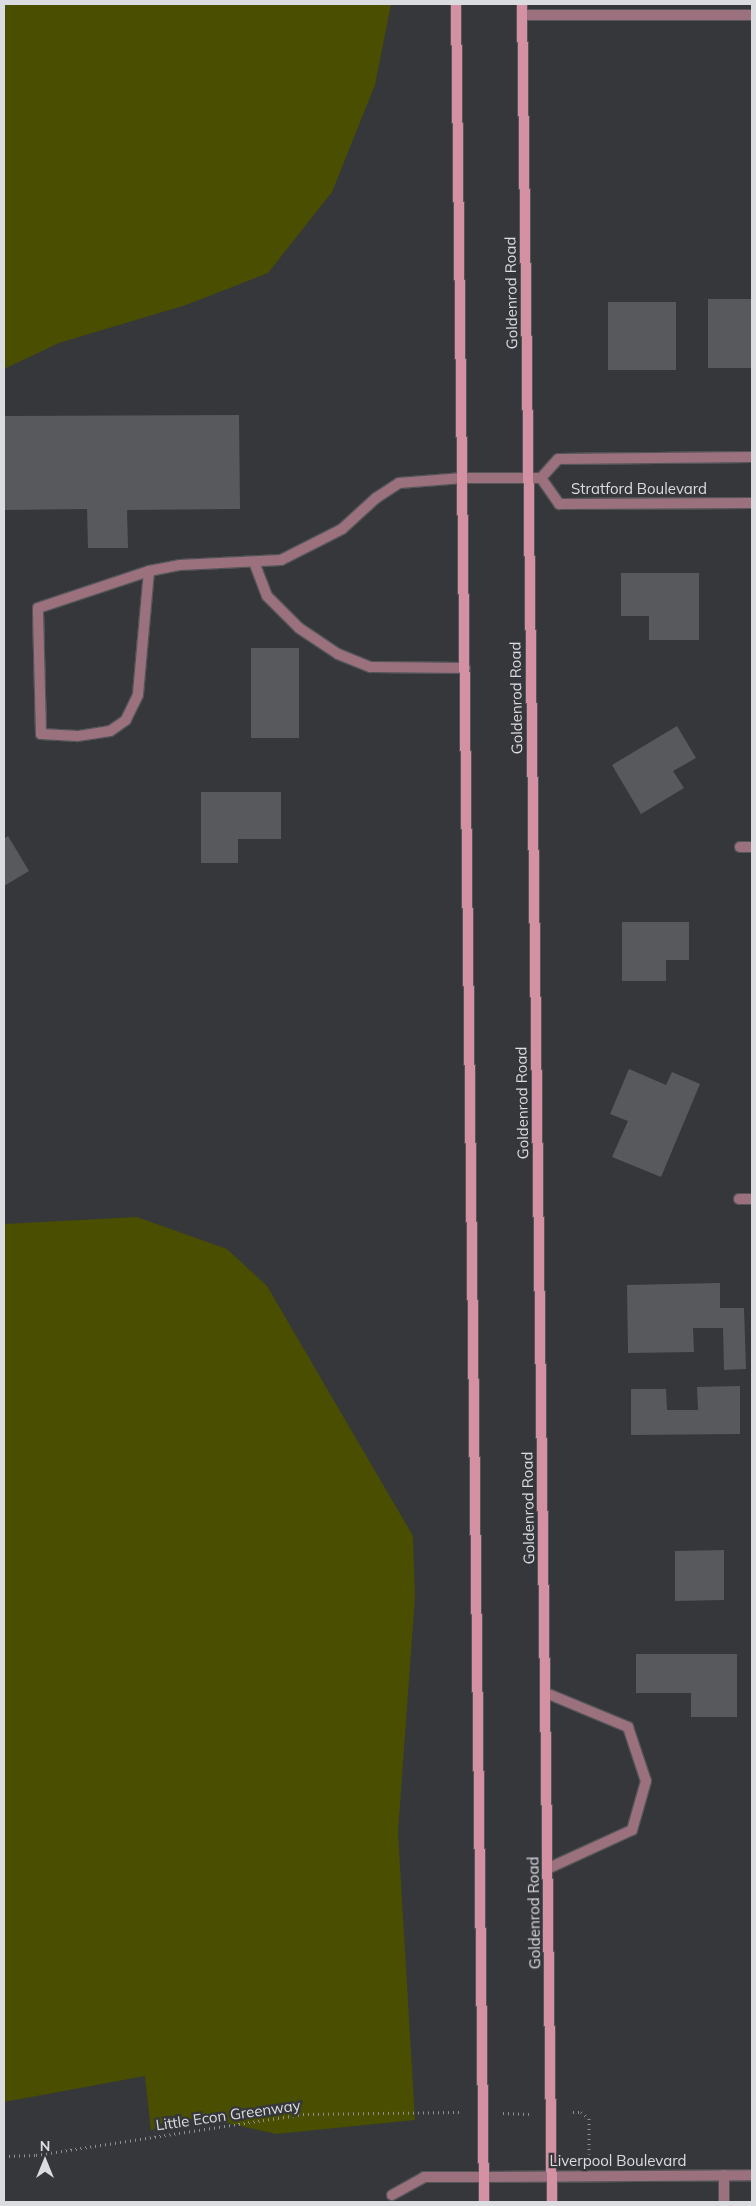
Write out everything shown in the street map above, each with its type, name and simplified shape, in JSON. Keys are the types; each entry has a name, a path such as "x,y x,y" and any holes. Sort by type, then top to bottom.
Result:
{"main road":[{"path":"456,4 484,2202"},
{"path":"513,4 522,15"},
{"name":"Goldenrod Road","path":"522,4 549,1868 552,2202"}],"street":[{"path":"522,15 752,15"},
{"name":"Stratford Boulevard","path":"752,457 558,459 541,478 559,504 752,503"},
{"path":"149,572 138,695 126,720 110,731 78,736 41,734 38,608 149,572 180,565 281,560 342,529 376,498 399,483 463,478 541,478"},
{"path":"254,562 267,596 299,628 338,654 371,667 465,668"},
{"path":"740,847 752,847"},
{"path":"739,1199 752,1199"},
{"path":"546,1693 628,1727 646,1781 632,1830 549,1868"},
{"path":"724,2175 724,2202"},
{"name":"Liverpool Boulevard","path":"392,2195 424,2177 752,2175"}],"path":[{"name":"Little Econ Greenway","path":"4,2156 36,2155 303,2114 457,2112"},
{"path":"569,2113 581,2112 589,2118 589,2144"},
{"path":"516,2114 529,2114"}],"shaded area":[{"path":"4,4 391,4 375,85 332,192 268,273 186,305 59,343 4,369"},
{"path":"137,1217 227,1249 267,1286 413,1536 415,1597 398,1832 415,2120 276,2134 215,2120 166,2120 151,2131 145,2076 4,2102 4,1224"}],"building":[{"path":"708,299 752,299 752,368 708,368"},
{"path":"608,302 676,302 676,370 608,370"},
{"path":"239,415 240,509 127,510 128,548 88,548 87,509 4,510 4,416"},
{"path":"621,573 699,573 699,640 649,640 649,616 621,616"},
{"path":"251,648 299,648 299,738 251,738"},
{"path":"677,726 696,758 673,771 684,788 641,814 612,765"},
{"path":"201,792 281,792 281,839 238,839 238,863 201,863"},
{"path":"8,836 29,871 4,886 4,839"},
{"path":"622,922 689,922 689,960 666,960 666,981 622,981"},
{"path":"629,1069 666,1085 672,1072 700,1084 661,1177 612,1157 628,1121 610,1114"},
{"path":"720,1283 720,1308 744,1308 746,1369 724,1370 723,1328 693,1328 694,1352 628,1353 627,1285"},
{"path":"740,1386 740,1434 631,1435 631,1389 666,1389 667,1410 698,1410 697,1387"},
{"path":"724,1550 724,1600 675,1601 675,1551"},
{"path":"636,1654 737,1654 737,1717 691,1717 691,1693 636,1693"}]}
